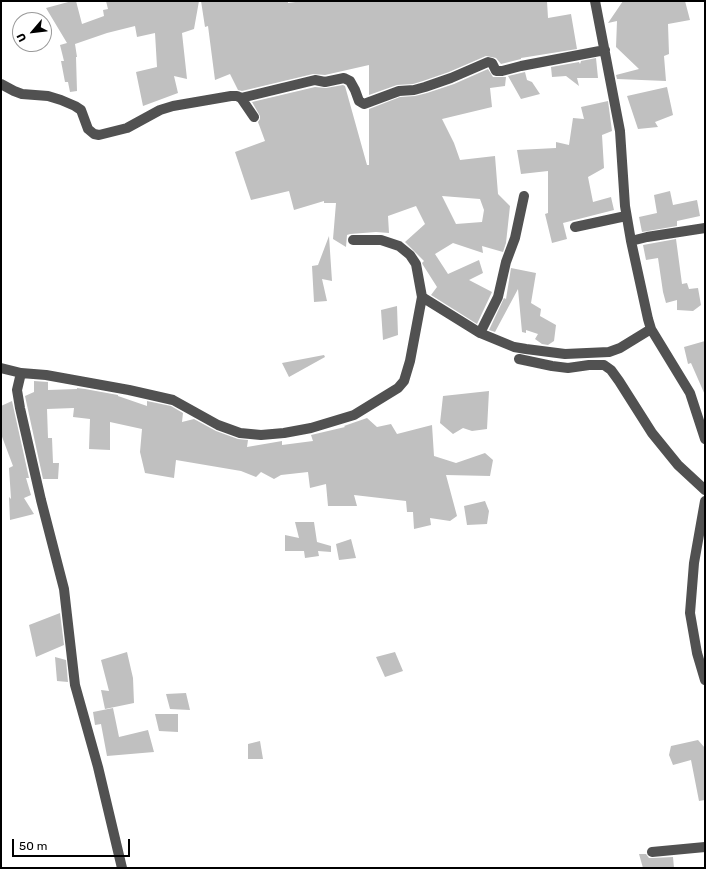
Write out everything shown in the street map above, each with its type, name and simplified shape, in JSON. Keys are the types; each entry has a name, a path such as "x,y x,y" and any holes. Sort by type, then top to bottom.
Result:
{"street":[{"path":"595,1 620,131 626,216 644,304 652,329 690,394 705,439"},
{"path":"1,84 22,94 48,96 75,106 81,110 88,129 94,134 100,135 127,128 160,110 173,106 231,96 241,98 315,80 326,82 344,78 350,81 359,101 364,104 399,91 414,90 425,87 451,78 488,62 492,63 496,71 502,71 520,66 605,50"},
{"path":"241,98 254,117"},
{"path":"480,333 498,297 524,196"},
{"path":"575,227 626,216"},
{"path":"630,241 705,228"},
{"path":"1,368 21,373 46,375 99,384 173,400 218,424 240,433 261,435 284,433 311,428 354,414 398,388 404,381 410,361 422,297 418,268 413,259 399,246 381,240 353,240"},
{"path":"422,297 480,333 520,348 564,354 614,351 652,329"},
{"path":"519,359 568,368 589,365 604,365 611,370 620,381 652,433 678,465 705,490"},
{"path":"21,373 17,390 20,408 40,500 64,589 75,685 98,767 122,868"},
{"path":"705,501 694,563 690,613 697,653 705,680"},
{"path":"652,852 705,847"}],"building":[{"path":"76,1 82,24 104,16 103,10 108,9 106,1 199,1 194,29 182,33 187,79 174,76 178,93 143,106 136,72 157,67 155,33 137,37 135,26 107,33 75,44 77,57 77,91 70,92 68,82 65,82 61,61 64,61 60,45 67,43 52,18 52,12 48,12 46,8"},
{"path":"201,1 288,1 288,3 303,1 547,1 548,18 571,14 577,49 521,58 501,64 496,58 486,56 449,72 423,81 413,84 397,85 369,95 369,65 325,75 313,74 242,91 238,90 230,74 215,80 208,26 205,27"},
{"path":"623,1 685,1 690,20 668,24 669,54 664,56 666,81 617,79 616,75 639,69 616,47 617,21 608,23"},
{"path":"596,58 598,78 577,78 579,86 566,76 552,77 551,67 579,62 580,64 581,61"},
{"path":"488,69 493,77 506,77 505,86 490,88 492,107 442,119 454,143 460,160 495,156 498,194 510,206 506,243 503,252 482,246 483,253 453,243 435,254 448,274 479,260 483,273 469,280 492,292 477,324 431,295 437,287 422,263 424,261 405,242 425,224 416,206 388,216 389,233 376,232 347,235 346,247 333,239 336,203 324,203 324,201 294,210 289,191 251,200 235,152 265,141 258,122 260,116 252,102 315,87 326,88 343,85 345,86 367,165 369,165 369,109 400,97 415,96 454,84","holes":["442,196 480,199 484,210 482,222 456,224"]},
{"path":"525,72 527,80 532,82 540,94 521,99 508,76"},
{"path":"667,87 673,115 655,122 658,127 638,129 627,96"},
{"path":"608,101 612,131 602,135 604,168 588,177 593,202 611,197 614,210 563,223 567,239 552,243 545,214 548,213 548,171 521,174 517,150 556,148 556,142 569,145 573,118 584,119 581,107"},
{"path":"670,191 673,205 697,200 700,216 677,221 677,226 642,232 639,217 657,213 654,195"},
{"path":"329,236 332,281 322,279 327,301 314,302 312,266 318,265"},
{"path":"676,239 682,284 687,283 689,289 698,288 701,305 693,311 677,310 677,300 666,303 658,258 646,260 643,245"},
{"path":"511,268 536,273 531,303 541,309 540,316 556,325 554,341 548,345 542,344 535,339 538,334 526,330 526,333 522,332 518,289 495,332 489,330 504,298 506,299"},
{"path":"397,306 398,335 383,340 381,310"},
{"path":"705,341 705,395 691,363 688,364 684,347"},
{"path":"324,355 325,357 289,377 282,363"},
{"path":"34,381 48,382 48,390 77,388 85,389 118,395 147,406 147,401 171,406 183,413 182,422 194,419 216,431 238,439 248,440 247,447 282,441 282,445 313,441 311,435 345,427 344,426 367,418 377,427 391,424 397,434 432,425 434,456 456,463 485,453 493,460 490,476 446,475 457,516 450,521 430,518 431,525 414,529 413,512 407,512 406,501 354,495 357,506 328,506 326,484 310,488 308,472 281,475 274,479 261,472 256,477 241,471 176,460 174,478 145,473 140,452 142,429 110,422 110,450 89,449 90,419 73,417 74,408 47,409 48,438 52,438 53,463 59,463 58,479 43,479 25,396 34,392"},
{"path":"489,391 487,429 472,431 463,428 453,434 440,423 443,396"},
{"path":"12,401 29,478 26,478 31,495 24,498 34,514 10,520 9,497 11,499 9,468 13,466 1,434 1,406"},
{"path":"485,501 489,511 487,524 467,525 464,506"},
{"path":"295,522 314,522 317,542 331,546 331,552 318,551 319,556 305,558 304,551 285,551 285,535 299,538"},
{"path":"351,539 356,558 339,560 336,544"},
{"path":"60,613 64,645 36,657 29,625"},
{"path":"127,652 133,678 134,703 105,709 101,690 109,691 101,660"},
{"path":"395,652 403,671 385,677 376,657"},
{"path":"55,657 66,660 68,682 57,681"},
{"path":"186,693 190,710 170,709 166,694"},
{"path":"113,708 119,737 148,730 154,752 107,756 101,724 95,725 93,712"},
{"path":"155,714 178,714 178,732 159,731"},
{"path":"698,740 705,748 705,800 699,801 691,760 673,765 669,755 671,746"},
{"path":"260,741 263,759 248,759 248,744"},
{"path":"639,854 646,854 649,858 673,857 674,868 643,868"}]}
